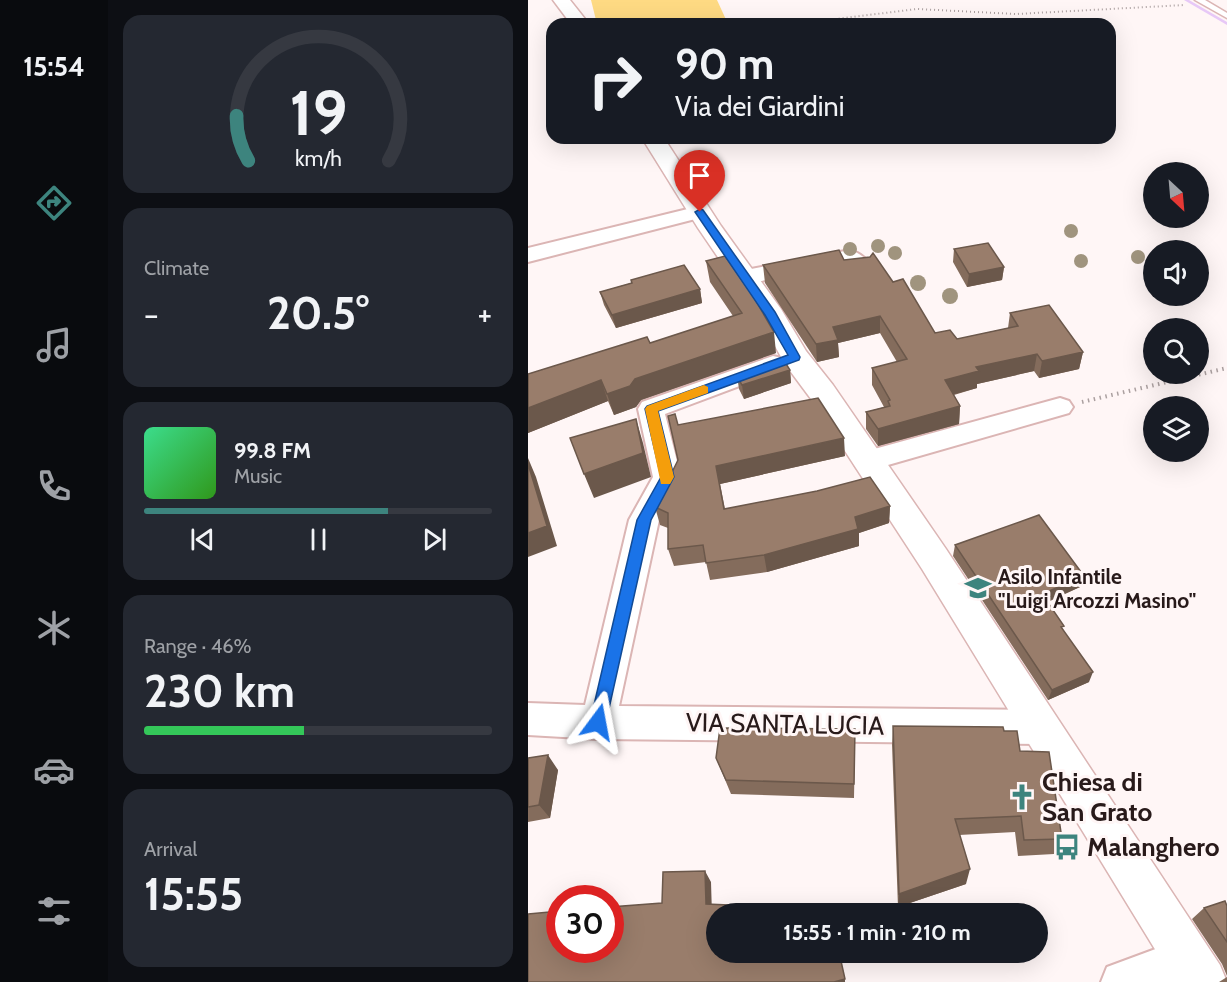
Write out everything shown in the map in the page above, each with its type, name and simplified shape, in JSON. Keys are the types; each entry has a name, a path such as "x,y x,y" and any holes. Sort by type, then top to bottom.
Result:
{"street":[{"path":"564,1 576,18"},
{"path":"657,144 700,212 746,277 795,357 822,392 1042,727 1195,970 1122,982"},
{"path":"528,255 700,212"},
{"path":"746,277 850,256 862,267"},
{"path":"598,722 644,520 668,477 651,409 795,357"},
{"path":"867,461 1060,407"},
{"name":"VIA SANTA LUCIA","path":"528,719 598,722 1042,727"}],"lane":[{"path":"1199,0 1227,16"}],"path":[{"path":"844,18 917,9 1016,14 1189,5"},
{"path":"1060,407 1227,368"}],"shaded area":[{"path":"591,0 717,0 725,18 596,18"}],"building":[{"path":"988,243 1004,267 969,274 954,249"},
{"path":"839,250 844,260 870,257 873,253 893,282 903,279 935,333 950,330 957,339 1018,326 1010,313 1049,305 1083,352 1042,361 1037,354 976,367 979,371 945,380 960,406 878,429 866,412 890,406 888,401 890,400 872,368 907,359 880,316 833,327 838,340 816,344 763,265"},
{"path":"725,256 753,296 774,332 635,379 630,386 607,394 601,380 528,408 528,374 647,337 650,343 742,313 706,261"},
{"path":"684,265 700,289 612,315 600,292 632,283 631,280"},
{"path":"783,359 790,370 742,385 737,376"},
{"path":"818,398 844,438 716,466 724,509 817,491 870,477 890,506 855,517 858,529 764,555 706,563 703,545 668,549 668,513 655,507 678,460 668,416 675,414 678,425"},
{"path":"636,419 643,453 584,474 570,438"},
{"path":"528,464 547,526 528,533"},
{"path":"1039,515 1084,576 1042,594 1064,626 1061,627 1093,672 1052,690 955,545"},
{"path":"893,726 1003,727 1004,731 1017,731 1020,751 1049,752 1062,839 1024,840 1021,816 955,819 970,869 899,894"},
{"path":"720,728 855,729 854,784 726,780 716,758"},
{"path":"548,755 539,805 528,807 528,758"},
{"path":"705,871 706,963 841,963 845,979 834,982 528,982 528,914 546,912 546,963 624,963 624,906 662,903 663,872"},
{"path":"1225,901 1227,906 1227,942 1204,908"}],"waterway":[{"path":"1186,0 1227,24"}],"slow traffic":[{"path":"666,481 668,477 651,409 704,390"}],"place":[{"name":"Asilo Infantile \"Luigi Arcozzi Masino\"","path":"978,588"},
{"name":"Chiesa di San Grato","path":"1022,797"},
{"name":"Malanghero","path":"1067,847"}],"route":[{"path":"598,722 644,520 668,477 651,409 795,357 771,315 700,212"}]}
